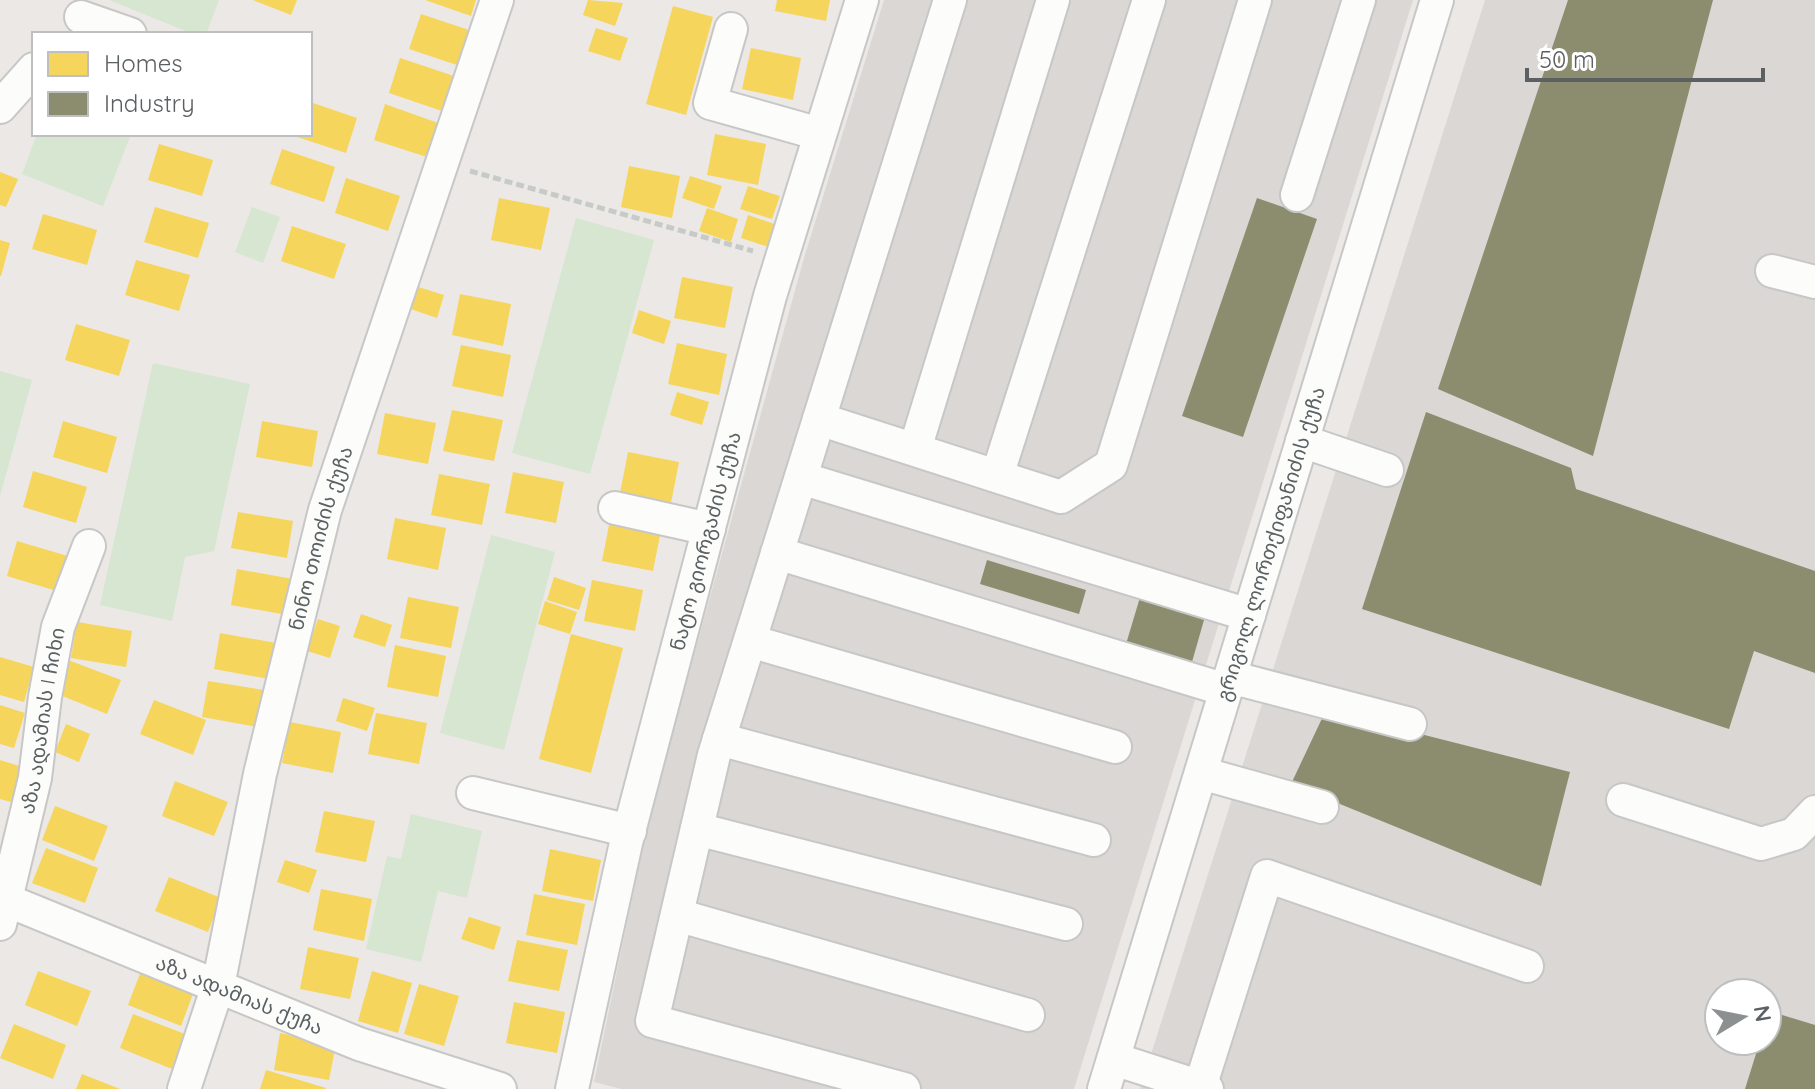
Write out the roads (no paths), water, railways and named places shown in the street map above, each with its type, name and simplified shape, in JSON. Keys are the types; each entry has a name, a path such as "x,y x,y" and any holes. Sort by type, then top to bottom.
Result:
{"street":[{"name":"ნინო თოიძის ქუჩა","path":"184,1089 218,986 260,774 325,510 497,0"},
{"name":"ნატო გიორგაძის ქუჩა","path":"572,1089 630,831 781,258 862,0"},
{"path":"904,1089 652,1021 719,739 950,0"},
{"path":"915,449 1053,0"},
{"path":"997,476 1149,0"},
{"path":"819,419 1061,497 1111,465 1255,0"},
{"path":"1297,195 1359,0"},
{"name":"გრიგოლ ლორთქიფანიძის ქუჩა","path":"1104,1089 1437,0"},
{"path":"78,17 124,32"},
{"path":"731,29 710,103 820,134"},
{"path":"0,107 32,71"},
{"path":"1772,271 1815,282"},
{"path":"1302,441 1387,470"},
{"path":"801,478 1249,615"},
{"path":"615,508 709,529"},
{"name":"აზა ადამიას I ჩიხი","path":"4,894 35,778 58,627 89,546"},
{"path":"777,553 1228,683 1410,724"},
{"path":"750,641 1115,747"},
{"path":"719,739 1094,840"},
{"path":"1201,773 1322,807"},
{"path":"473,793 630,831"},
{"path":"1623,800 1761,844 1794,834 1814,816"},
{"path":"697,829 1066,924"},
{"path":"1114,1059 1204,1088 1267,876 1527,966"},
{"name":"აზა ადამიას ქუჩა","path":"4,894 359,1044 500,1089"},
{"path":"677,915 1028,1015"}]}
